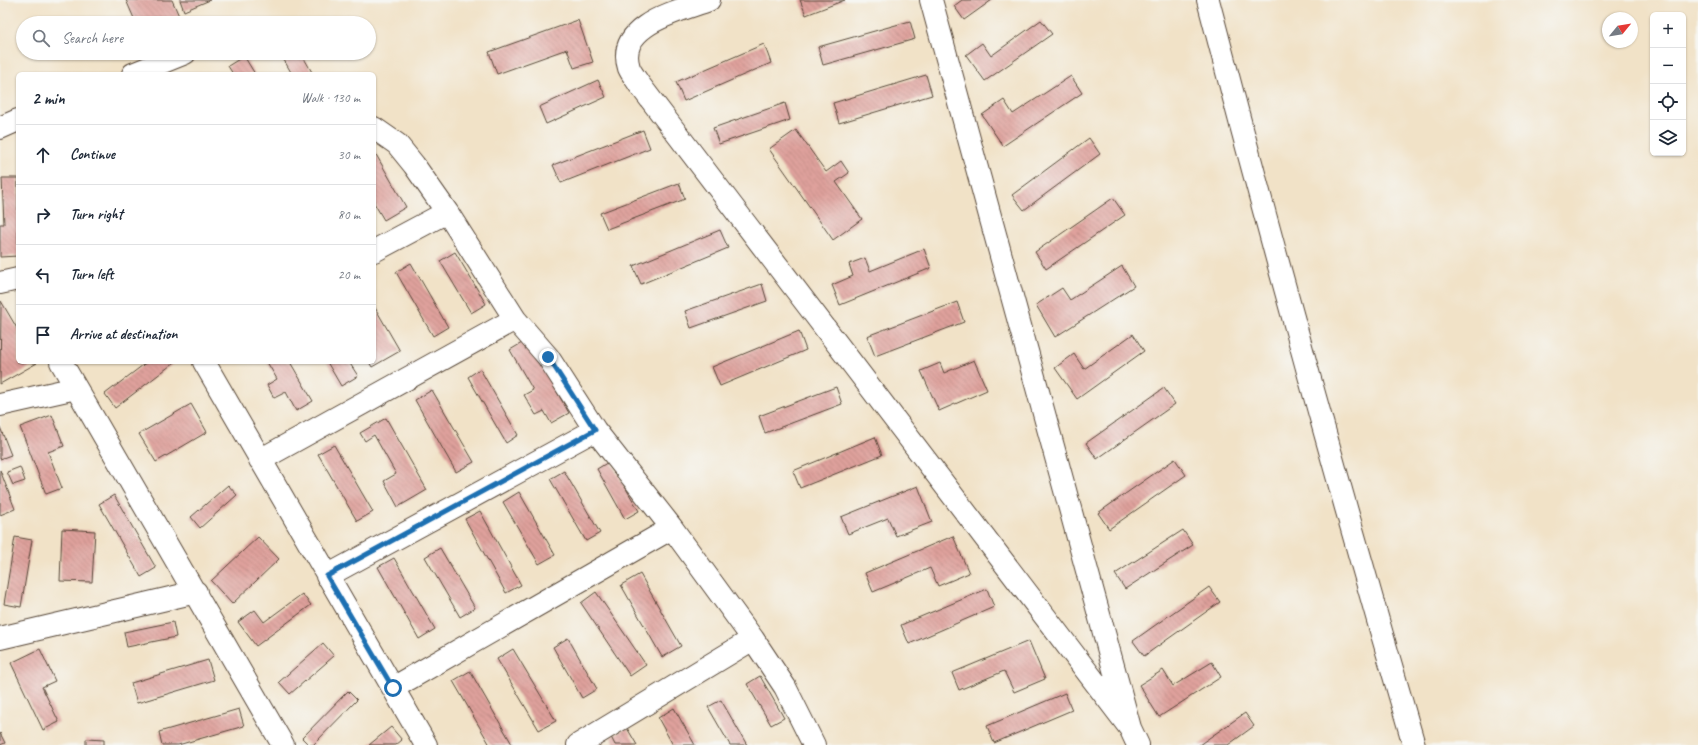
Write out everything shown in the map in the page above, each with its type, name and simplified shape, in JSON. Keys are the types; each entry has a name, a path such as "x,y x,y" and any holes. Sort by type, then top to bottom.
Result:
{"lane":[{"path":"709,0 650,22 636,33 628,49 629,68 639,84 1134,737"},
{"path":"931,0 1134,737"},
{"path":"1208,0 1262,205 1331,456 1414,745"},
{"path":"138,72 168,60"},
{"path":"0,128 16,121"},
{"path":"376,129 397,144 447,212 515,319 548,357 595,430 672,528 753,639 785,687 814,745"},
{"path":"376,249 447,212"},
{"path":"260,460 515,319"},
{"path":"62,364 196,592 283,745"},
{"path":"205,364 426,745"},
{"path":"0,406 76,388"},
{"path":"327,576 595,430"},
{"path":"393,688 672,528"},
{"path":"0,638 196,592"},
{"path":"578,745 753,639"}],"building":[{"path":"126,0 172,0 179,16 133,16"},
{"path":"180,0 210,0 184,11"},
{"path":"800,0 845,0 806,15"},
{"path":"962,0 992,0 964,20 954,6"},
{"path":"578,20 593,62 574,68 567,49 497,74 489,52"},
{"path":"1041,20 1052,34 985,81 966,55 982,43 991,56"},
{"path":"910,21 915,39 823,65 818,47"},
{"path":"764,44 771,63 684,101 676,82"},
{"path":"238,60 246,60 254,72 232,72 228,66"},
{"path":"284,60 305,60 312,72 291,72"},
{"path":"926,75 932,95 839,123 833,103"},
{"path":"1071,76 1082,93 1003,146 982,115 1004,100 1013,114"},
{"path":"598,80 606,97 546,124 539,107"},
{"path":"785,103 790,120 719,144 713,128"},
{"path":"643,130 650,148 561,183 553,165"},
{"path":"796,130 826,172 841,161 849,173 836,182 862,219 833,240 769,149"},
{"path":"1089,138 1100,154 1024,210 1012,195"},
{"path":"376,154 406,207 384,220 376,206"},
{"path":"2,178 16,178 16,256 0,257 0,224 4,224"},
{"path":"679,183 685,199 607,229 600,213"},
{"path":"1113,198 1125,215 1046,269 1035,252"},
{"path":"720,230 728,248 641,284 633,266"},
{"path":"924,249 931,268 840,305 832,285 853,276 849,264 865,258 870,271"},
{"path":"455,252 486,304 471,313 440,261"},
{"path":"411,263 448,327 433,336 396,272"},
{"path":"1122,266 1134,286 1055,337 1036,305 1062,288 1070,300"},
{"path":"762,284 767,301 691,328 685,311"},
{"path":"1,301 16,327 16,364 35,364 0,384"},
{"path":"957,302 964,322 875,356 867,336"},
{"path":"376,309 400,351 372,367 370,364 376,364"},
{"path":"799,331 806,350 720,386 712,367"},
{"path":"1133,334 1144,351 1077,399 1055,368 1074,354 1084,369"},
{"path":"527,340 569,413 551,423 544,411 536,415 524,395 533,390 510,350"},
{"path":"974,360 987,390 939,411 921,371 940,363 944,373"},
{"path":"144,364 172,364 115,408 105,394"},
{"path":"268,364 291,364 313,401 296,411 286,392 274,398 267,385 277,379"},
{"path":"328,364 350,364 358,376 341,386"},
{"path":"480,369 518,435 506,443 468,377"},
{"path":"836,387 842,404 765,433 759,416"},
{"path":"1164,388 1175,404 1097,459 1086,443"},
{"path":"432,390 474,462 456,472 415,400"},
{"path":"191,404 207,432 156,462 139,434"},
{"path":"52,415 64,446 48,452 62,488 46,494 20,427"},
{"path":"386,418 427,490 398,507 384,481 396,474 374,435 365,441 360,433"},
{"path":"0,427 11,455 0,459"},
{"path":"875,437 882,455 800,488 793,471"},
{"path":"334,445 373,512 357,521 318,454"},
{"path":"1175,459 1186,475 1109,529 1098,513"},
{"path":"610,461 639,511 625,519 597,469"},
{"path":"20,467 25,481 13,485 7,472"},
{"path":"0,470 15,509 0,515"},
{"path":"564,471 600,533 586,541 550,479"},
{"path":"228,485 237,495 200,528 191,517"},
{"path":"918,486 932,522 896,536 888,518 848,534 841,517"},
{"path":"519,492 555,555 539,564 503,502"},
{"path":"114,495 156,568 141,577 99,504"},
{"path":"480,511 521,585 506,593 465,519"},
{"path":"62,529 95,531 92,582 60,581"},
{"path":"1183,530 1193,545 1125,589 1115,574"},
{"path":"953,536 969,573 938,586 930,568 873,592 865,573"},
{"path":"15,537 32,540 21,607 4,604"},
{"path":"258,537 279,559 232,604 211,581"},
{"path":"440,548 475,608 460,617 425,557"},
{"path":"394,558 435,629 419,639 378,567"},
{"path":"640,574 681,646 662,657 621,585"},
{"path":"1209,587 1220,602 1144,656 1133,641"},
{"path":"987,589 994,607 909,644 901,625"},
{"path":"596,592 646,665 630,676 581,603"},
{"path":"302,594 311,605 256,646 238,622 255,610 264,622"},
{"path":"173,622 176,637 127,647 124,632"},
{"path":"568,638 597,689 582,698 553,647"},
{"path":"1029,641 1045,679 1014,692 1004,671 959,690 952,673"},
{"path":"323,643 334,656 290,694 279,682"},
{"path":"40,649 55,681 42,687 59,722 43,730 11,663"},
{"path":"513,649 556,721 539,730 497,659"},
{"path":"208,660 214,680 137,703 131,683"},
{"path":"1212,662 1221,677 1159,717 1139,685 1163,670 1173,686"},
{"path":"470,671 512,744 490,745 453,681"},
{"path":"760,676 784,718 771,725 747,684"},
{"path":"348,691 357,700 313,745 309,745 302,738"},
{"path":"1065,693 1072,710 994,743 987,726"},
{"path":"721,700 747,745 730,745 708,707"},
{"path":"674,708 695,745 673,745 658,718"},
{"path":"239,709 244,726 178,745 162,745 159,732"},
{"path":"1245,713 1254,726 1228,745 1199,745"},
{"path":"391,727 402,740 396,745 369,745"},
{"path":"627,728 637,745 615,745 611,737"},
{"path":"0,733 5,743 0,745"},
{"path":"86,739 104,740 104,745 86,745"}],"route":[{"path":"393,688 327,576 595,430 548,357"}]}
